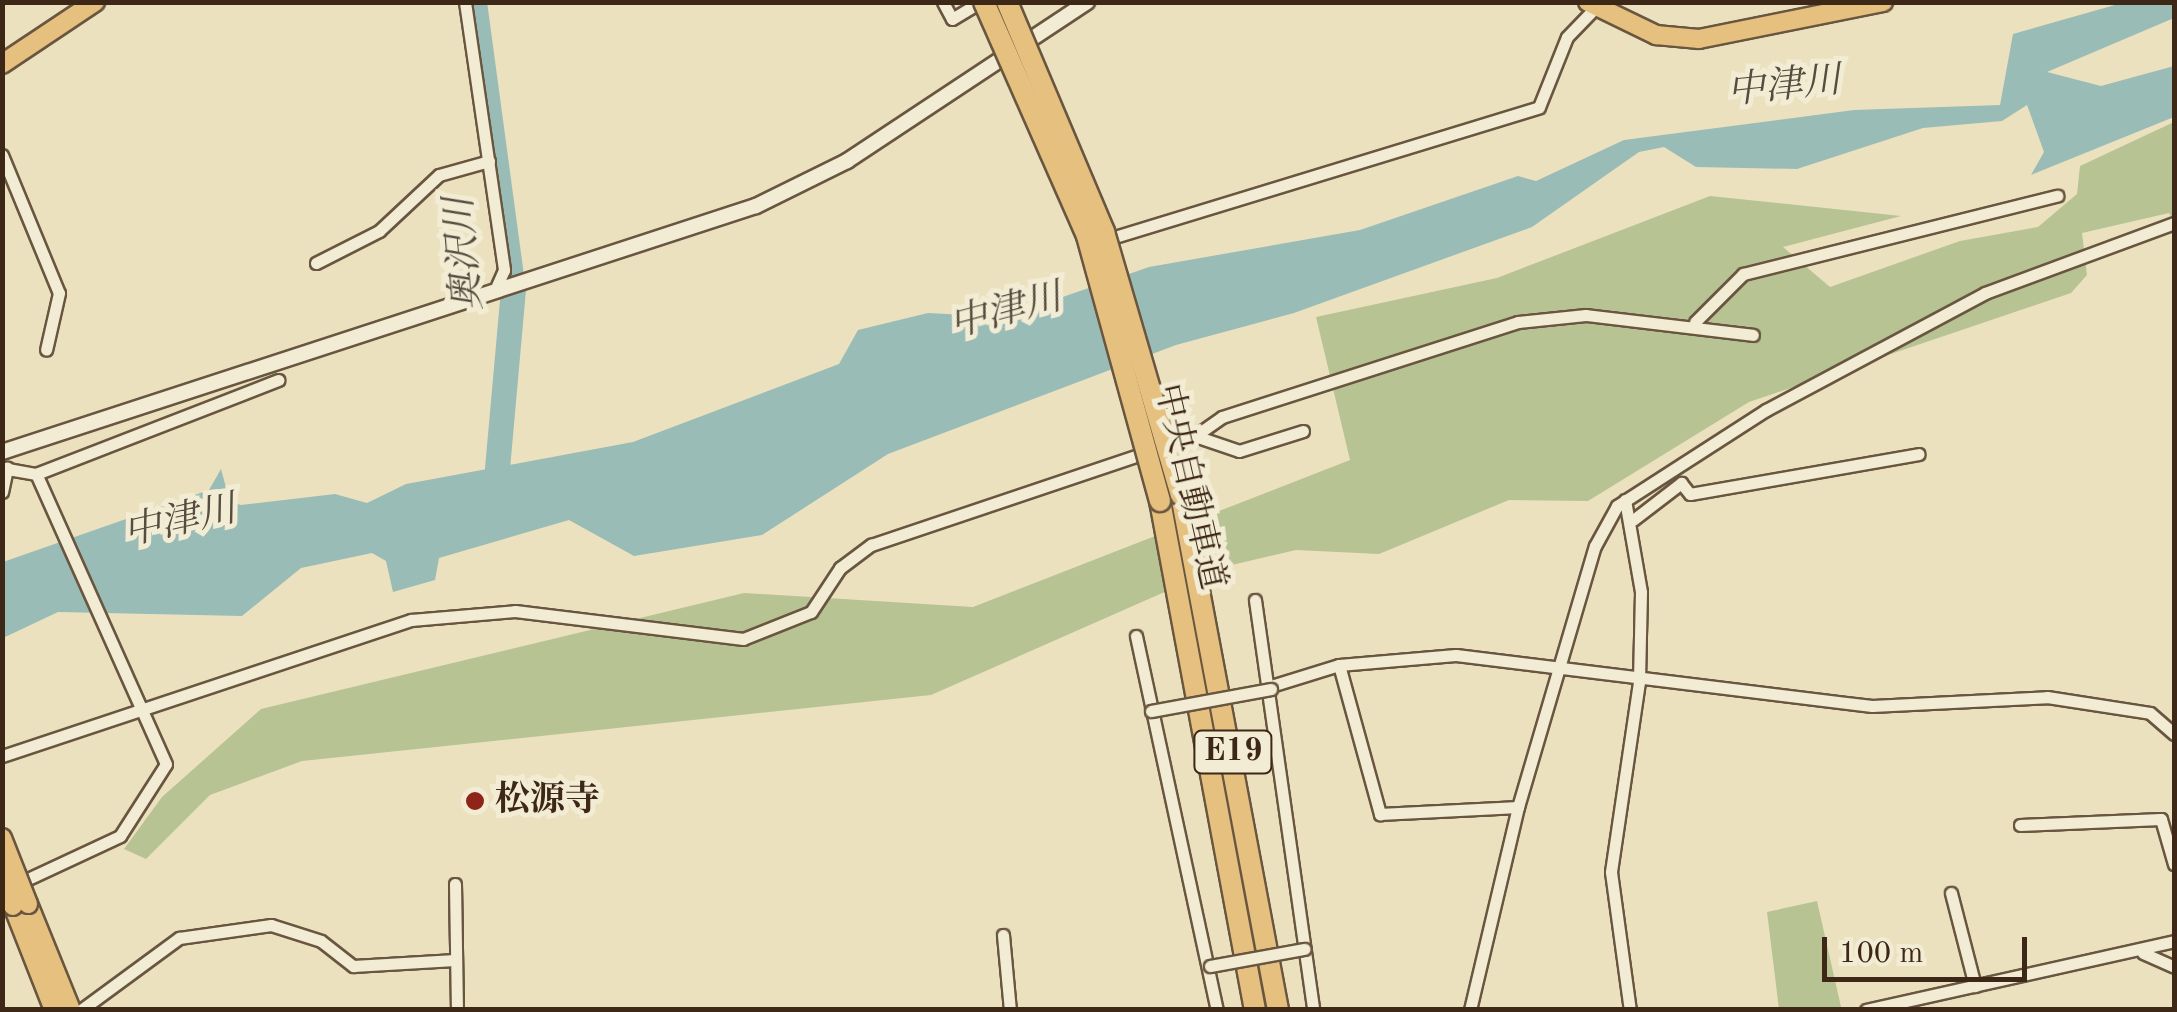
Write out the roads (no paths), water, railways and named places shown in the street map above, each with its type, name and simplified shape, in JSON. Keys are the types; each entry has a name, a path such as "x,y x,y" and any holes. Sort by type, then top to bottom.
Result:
{"highway":[{"path":"2,64 95,2"},
{"name":"中央自動車道","path":"982,2 1088,236 1170,498 1255,1010"},
{"name":"中央自動車道","path":"1007,2 1104,232 1170,498 1278,1010"},
{"path":"1592,6 1656,35 1699,38 1882,2"},
{"path":"2,838 14,900 54,1010"},
{"path":"2,880 71,1010"}],"street":[{"path":"465,2 504,270 499,286"},
{"path":"944,2 952,19 982,2"},
{"path":"2,452 811,182 1087,2"},
{"path":"1115,237 1539,106 1567,37 1592,6"},
{"path":"2,154 59,293 46,350"},
{"path":"316,264 379,231 438,175 489,161"},
{"path":"1695,322 1743,274 2058,196"},
{"path":"1470,1010 1518,807 1564,671 1595,546 1625,500 1766,410 1985,293 2174,223"},
{"path":"2,756 141,704 411,620 515,611 742,640 811,612 840,568 871,545 1195,436 1222,418 1518,322 1695,322 1753,335"},
{"path":"2,492 5,468 39,477 278,380"},
{"path":"1195,436 1239,450 1303,431"},
{"path":"1633,520 1680,484 1690,494 1919,454"},
{"path":"14,900 120,836 166,764 39,477"},
{"path":"1625,500 1633,520 1639,682 1611,872 1630,1010"},
{"path":"1255,600 1271,688 1313,1010"},
{"path":"1136,636 1217,1010"},
{"path":"1151,712 1271,688 1339,665 1436,654 1639,682 1872,706 2048,698 2150,714 2174,734"},
{"path":"1339,665 1380,814 1518,807"},
{"path":"2020,826 2161,818 2174,864"},
{"path":"455,884 457,1010"},
{"path":"1950,894 1975,986"},
{"path":"81,1010 179,938 272,925 321,941 353,966 455,960"},
{"path":"1003,935 1010,1010"},
{"path":"1866,1010 2144,953 2174,941"},
{"path":"1210,966 1304,949"},
{"path":"2144,953 2174,967"}],"water":[{"name":"中津川","path":"2122,3 2174,3 2174,18 2047,72 2101,86 2174,66 2174,117 2031,175 2044,152 2027,105 2002,121 1923,128 1797,169 1696,167 1664,147 1639,152 1532,227 1294,313 1176,345 888,454 762,535 634,556 569,520 439,558 435,580 393,592 386,561 372,553 301,568 242,616 58,612 3,638 3,562 209,490 221,469 230,502 241,505 335,494 367,503 406,484 633,442 839,364 858,330 928,313 1005,317 1149,267 1360,230 1518,176 1536,181 1624,140 1854,110 2000,105 2013,34"}],"waterway":[{"name":"奥沢川","path":"474,2 513,289 494,501"}],"place":[{"name":"松源寺","path":"475,801"}]}
